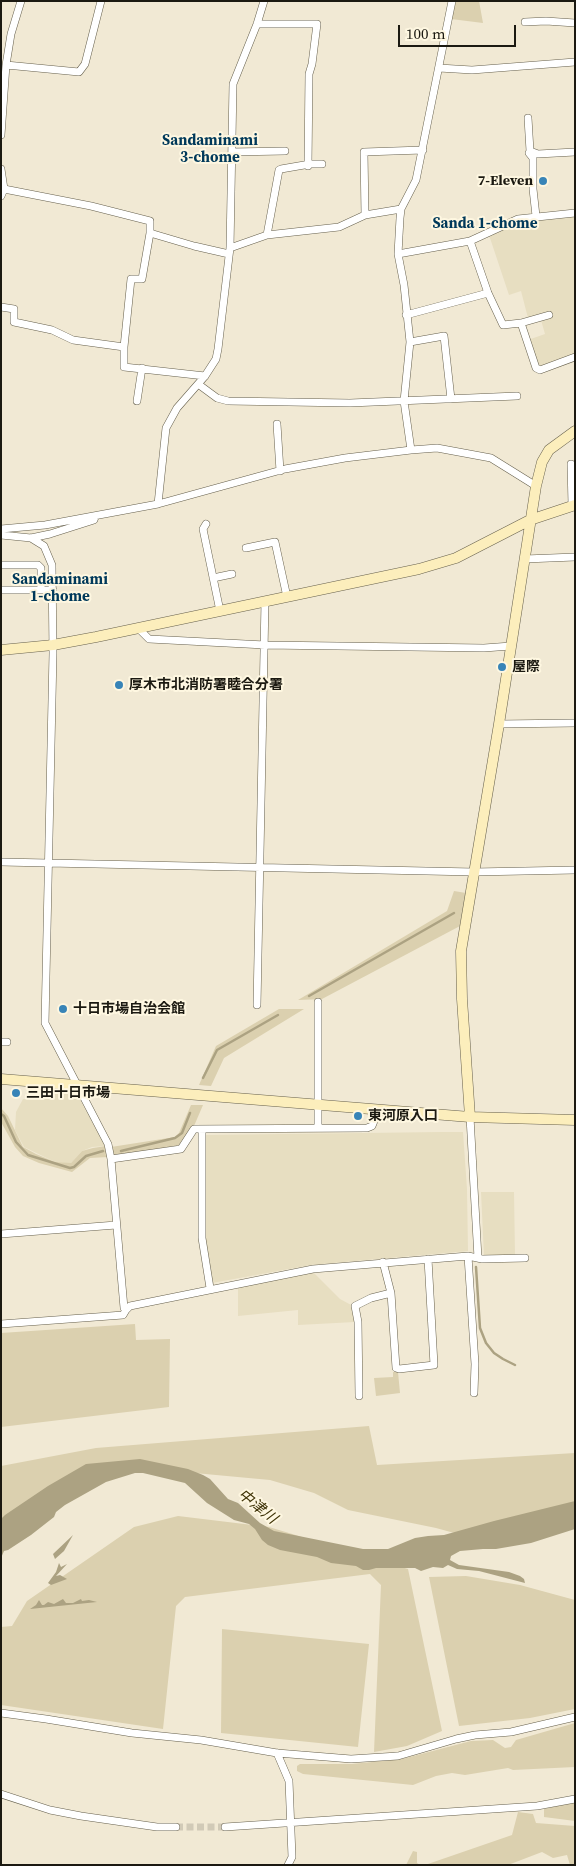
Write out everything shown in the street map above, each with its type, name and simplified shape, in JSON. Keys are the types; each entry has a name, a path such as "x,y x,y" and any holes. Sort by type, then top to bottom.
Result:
{"street":[{"path":"1,134 6,65 11,34 21,1"},
{"path":"6,65 79,72 84,64 102,1"},
{"path":"158,504 166,428 177,408 205,376 216,359 229,251 233,84 264,1"},
{"path":"411,450 404,401 410,342 404,285 398,254 401,209 416,180 452,1"},
{"path":"257,24 317,22 312,64 308,74 308,166"},
{"path":"525,22 575,23"},
{"path":"439,68 472,70 575,62"},
{"path":"528,118 529,153 533,158 533,189 536,216"},
{"path":"365,215 364,152 423,150"},
{"path":"232,152 285,151"},
{"path":"530,151 538,154 575,152"},
{"path":"267,235 279,170 322,164"},
{"path":"1,169 2,188 150,218 150,233 142,280 131,279 124,347 124,367 205,376"},
{"path":"150,233 194,246 229,251 267,235 339,227 365,215 401,209"},
{"path":"398,254 470,241 518,219 575,213"},
{"path":"470,241 488,293 503,325 549,316"},
{"path":"406,315 488,293"},
{"path":"1,307 14,309 14,322 52,330 73,340 124,347"},
{"path":"521,323 536,368 540,370 575,357"},
{"path":"410,342 444,336 451,399"},
{"path":"137,401 142,368"},
{"path":"198,384 217,398 228,401 350,403 517,396"},
{"path":"277,424 280,471"},
{"path":"478,1258 460,962 512,646 536,486 542,462 549,450 575,431"},
{"path":"1,529 32,527 158,504 280,471 345,458 411,450 437,448 491,458 536,486"},
{"path":"1,650 53,645 139,629 419,569 456,558 530,520 573,505 571,464"},
{"path":"1,535 31,538 94,520 97,515"},
{"path":"206,524 203,529 220,611"},
{"path":"31,538 44,546 49,553 52,565 53,590 45,1024 108,1144 111,1159 124,1308 126,1310"},
{"path":"246,548 274,542 287,597"},
{"path":"525,559 575,557"},
{"path":"1,565 38,565 41,568 41,590"},
{"path":"213,578 232,574"},
{"path":"1,590 53,590"},
{"path":"257,1005 265,601"},
{"path":"139,629 149,639 265,645 484,648 512,646"},
{"path":"499,724 575,723"},
{"path":"1,862 474,872 575,870"},
{"path":"318,1002 318,1128"},
{"path":"1,1079 470,1118 575,1120"},
{"path":"111,1159 180,1149 194,1129 367,1128 372,1126 378,1109"},
{"path":"202,1129 202,1238 210,1288"},
{"path":"1,1234 116,1225"},
{"path":"468,1256 475,1364 474,1393"},
{"path":"1,1324 123,1315 130,1306 313,1268 468,1256 478,1258 525,1258"},
{"path":"382,1262 391,1293 396,1368 434,1365 428,1259"},
{"path":"359,1396 362,1381 358,1322 355,1306 372,1298 391,1293"},
{"path":"1,1713 132,1734 201,1740 277,1753 351,1759 398,1756 474,1735 511,1732 575,1717"},
{"path":"277,1753 289,1781 292,1857 288,1865"},
{"path":"1,1794 50,1810 81,1816 158,1828 176,1827"},
{"path":"225,1827 537,1806 575,1800"}],"shaded area":[{"path":"455,1 479,1 483,23 451,19"},
{"path":"575,214 575,355 540,368 537,367 528,340 545,334 541,320 528,318 521,291 509,295 489,235 514,223"},
{"path":"454,891 466,893 460,926 322,999 298,1000 447,911"},
{"path":"279,1009 304,1009 224,1058 211,1086 199,1085 216,1046"},
{"path":"52,1092 77,1094 105,1146 92,1147 82,1151 71,1163 55,1162 24,1147 15,1130 16,1112 23,1099 33,1099 34,1095"},
{"path":"191,1105 203,1105 194,1126 179,1145 112,1158 111,1147 175,1137 179,1133"},
{"path":"1,1108 8,1116 23,1147 36,1154 55,1162 71,1163 82,1151 106,1146 108,1157 90,1158 72,1172 39,1163 23,1156 15,1147 1,1122"},
{"path":"463,1132 467,1189 468,1251 311,1265 212,1283 204,1227 203,1138 206,1135"},
{"path":"481,1192 514,1192 515,1255 484,1256"},
{"path":"313,1272 340,1299 353,1306 355,1322 298,1325 298,1310 238,1316 238,1286"},
{"path":"135,1324 136,1340 170,1339 169,1407 1,1427 1,1333"},
{"path":"393,1372 398,1372 400,1393 376,1396 374,1378 393,1377"},
{"path":"369,1426 377,1465 575,1453 575,1501 491,1543 436,1528 348,1510 314,1493 270,1480 108,1465 1,1536 1,1466 96,1448"},
{"path":"140,1459 188,1469 203,1475 210,1479 228,1499 238,1503 260,1523 274,1531 363,1549 388,1549 415,1538 444,1535 575,1501 575,1529 531,1543 496,1549 460,1551 451,1556 450,1560 459,1565 509,1572 520,1576 524,1579 525,1583 479,1571 457,1569 448,1565 443,1568 433,1567 421,1571 415,1568 363,1570 356,1566 331,1563 317,1557 280,1550 268,1545 249,1524 234,1520 207,1503 185,1483 143,1473 135,1473 106,1482 65,1505 56,1512 54,1517 31,1535 4,1551 1,1558 1,1519 5,1515 48,1486 86,1464"},
{"path":"178,1516 269,1527 408,1569 442,1731 407,1746 374,1752 381,1585 370,1574 185,1597 176,1606 163,1729 1,1705 1,1627 12,1626 27,1601 134,1527"},
{"path":"73,1535 64,1551 55,1559 53,1554"},
{"path":"59,1563 61,1567 67,1564 56,1576 60,1575 67,1579 51,1585 48,1583 56,1572"},
{"path":"466,1576 520,1585 575,1600 575,1709 530,1718 459,1726 429,1577"},
{"path":"63,1599 66,1603 73,1603 81,1599 82,1601 97,1602 30,1609 39,1600 44,1605 48,1602 54,1604"},
{"path":"222,1629 369,1644 358,1747 221,1733"},
{"path":"575,1723 575,1767 513,1770 508,1768 465,1775 452,1773 436,1776 413,1785 303,1774 297,1771 297,1766 300,1764 352,1764 402,1759 471,1741 493,1740 505,1748 511,1747 516,1740"},
{"path":"575,1802 575,1821 544,1817 544,1809"},
{"path":"518,1812 533,1814 536,1823 575,1826 575,1865 570,1865 567,1855 553,1858 542,1852 508,1865 425,1865 512,1835"},
{"path":"413,1851 417,1852 417,1863 420,1865 406,1865"}],"waterway":[{"path":"309,996 454,913"},
{"path":"203,1078 217,1050 278,1015"},
{"path":"121,1151 175,1138 182,1133 190,1113"},
{"path":"1,1114 4,1116 16,1142 28,1155 70,1168 74,1167 86,1156 103,1151"},
{"path":"476,1267 480,1328 486,1343 494,1353 515,1365"}],"tunnel":[{"path":"176,1827 225,1827"}],"place":[{"name":"7-Eleven","path":"543,181"},
{"name":"屋際","path":"502,667"},
{"name":"厚木市北消防署睦合分署","path":"119,685"},
{"name":"十日市場自治会館","path":"63,1009"},
{"name":"三田十日市場","path":"16,1093"},
{"name":"東河原入口","path":"358,1116"}],"district":[{"name":"Sandaminami 3-chome","path":"210,150"},
{"name":"Sanda 1-chome","path":"485,224"},
{"name":"Sandaminami 1-chome","path":"60,588"}],"water label":[{"name":"中津川","path":"257,1507"}]}
